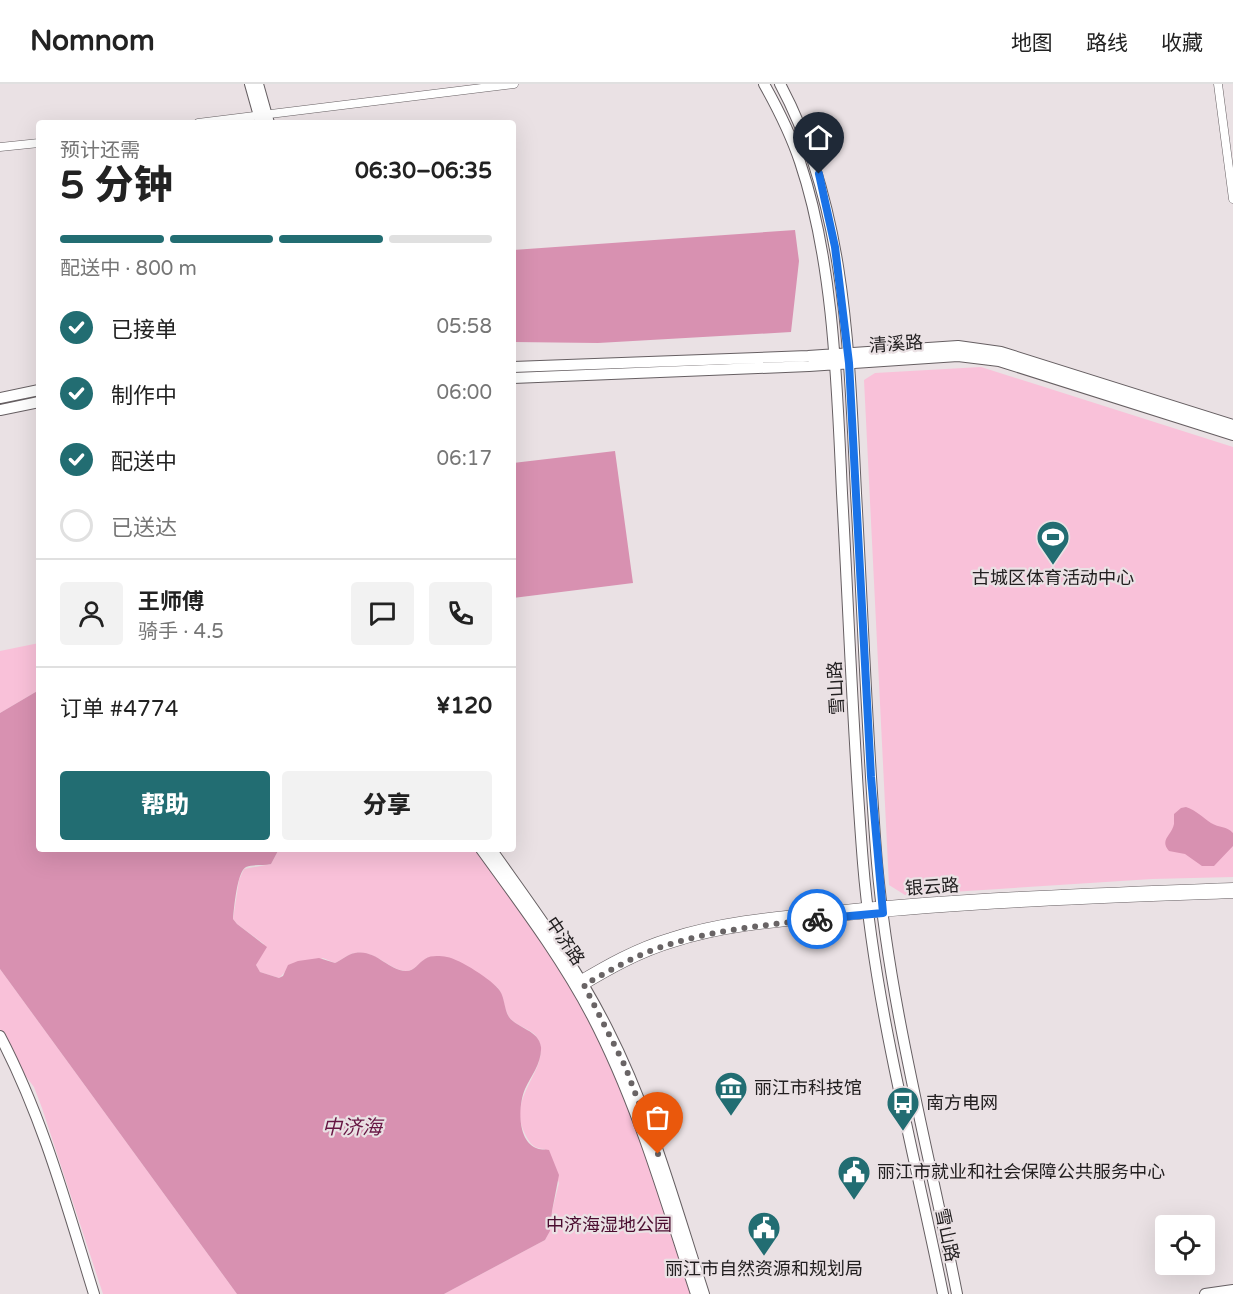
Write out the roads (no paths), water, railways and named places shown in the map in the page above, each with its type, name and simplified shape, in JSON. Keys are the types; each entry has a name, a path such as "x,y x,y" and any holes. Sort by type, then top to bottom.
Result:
{"street":[{"path":"250,84 264,119"},
{"path":"258,84 264,119"},
{"path":"248,120 514,84"},
{"name":"雪山路","path":"764,84 796,152 810,196 824,271 834,359 857,773 868,910 892,1052 942,1294"},
{"name":"雪山路","path":"780,84 806,139 824,192 835,247 848,358 871,777 882,909 902,1026 957,1294"},
{"path":"1218,84 1233,199"},
{"path":"0,147 36,143"},
{"name":"清溪路","path":"516,378 848,358 958,346 991,349 1233,425"},
{"name":"清溪路","path":"848,358 958,356 992,360 1233,435"},
{"name":"清溪路","path":"516,367 834,359"},
{"path":"0,398 36,391"},
{"path":"0,411 36,403"},
{"name":"中济路","path":"483,852 612,1038 636,1093 658,1154 704,1294"},
{"name":"中济路","path":"492,852 553,936 601,1033 651,1156 696,1294"},
{"name":"银云路","path":"576,986 635,950 686,932 723,924 1074,893 1233,887"},
{"name":"银云路","path":"882,909 1233,894"},
{"path":"0,1036 43,1132 94,1294"},
{"path":"0,1050 36,1134 87,1294"},
{"path":"1205,1294 1233,1290"}],"water":[{"path":"795,230 799,261 791,332 598,343 516,342 516,250"},
{"path":"615,451 633,583 516,598 516,463"},
{"name":"中济海","path":"36,692 36,852 277,852 271,864 249,866 243,870 235,899 233,919 267,947 256,965 260,972 279,978 283,976 288,965 298,961 319,958 335,963 352,954 362,953 369,954 399,970 409,971 427,958 439,956 459,962 496,986 502,994 509,1017 532,1033 541,1047 538,1064 525,1089 520,1113 525,1138 536,1148 549,1150 559,1175 550,1231 545,1240 444,1294 237,1294 0,969 0,713"},
{"path":"1186,807 1211,823 1233,833 1233,846 1214,866 1202,866 1185,854 1169,851 1166,847 1166,841 1174,824 1174,814"}],"place":[{"name":"古城区体育活动中心","path":"1053,566"},
{"name":"丽江市科技馆","path":"731,1117"},
{"name":"南方电网","path":"903,1132"},
{"name":"丽江市就业和社会保障公共服务中心","path":"854,1201"},
{"name":"丽江市自然资源和规划局","path":"764,1257"}],"park label":[{"name":"中济海湿地公园","path":"609,1225"}]}
